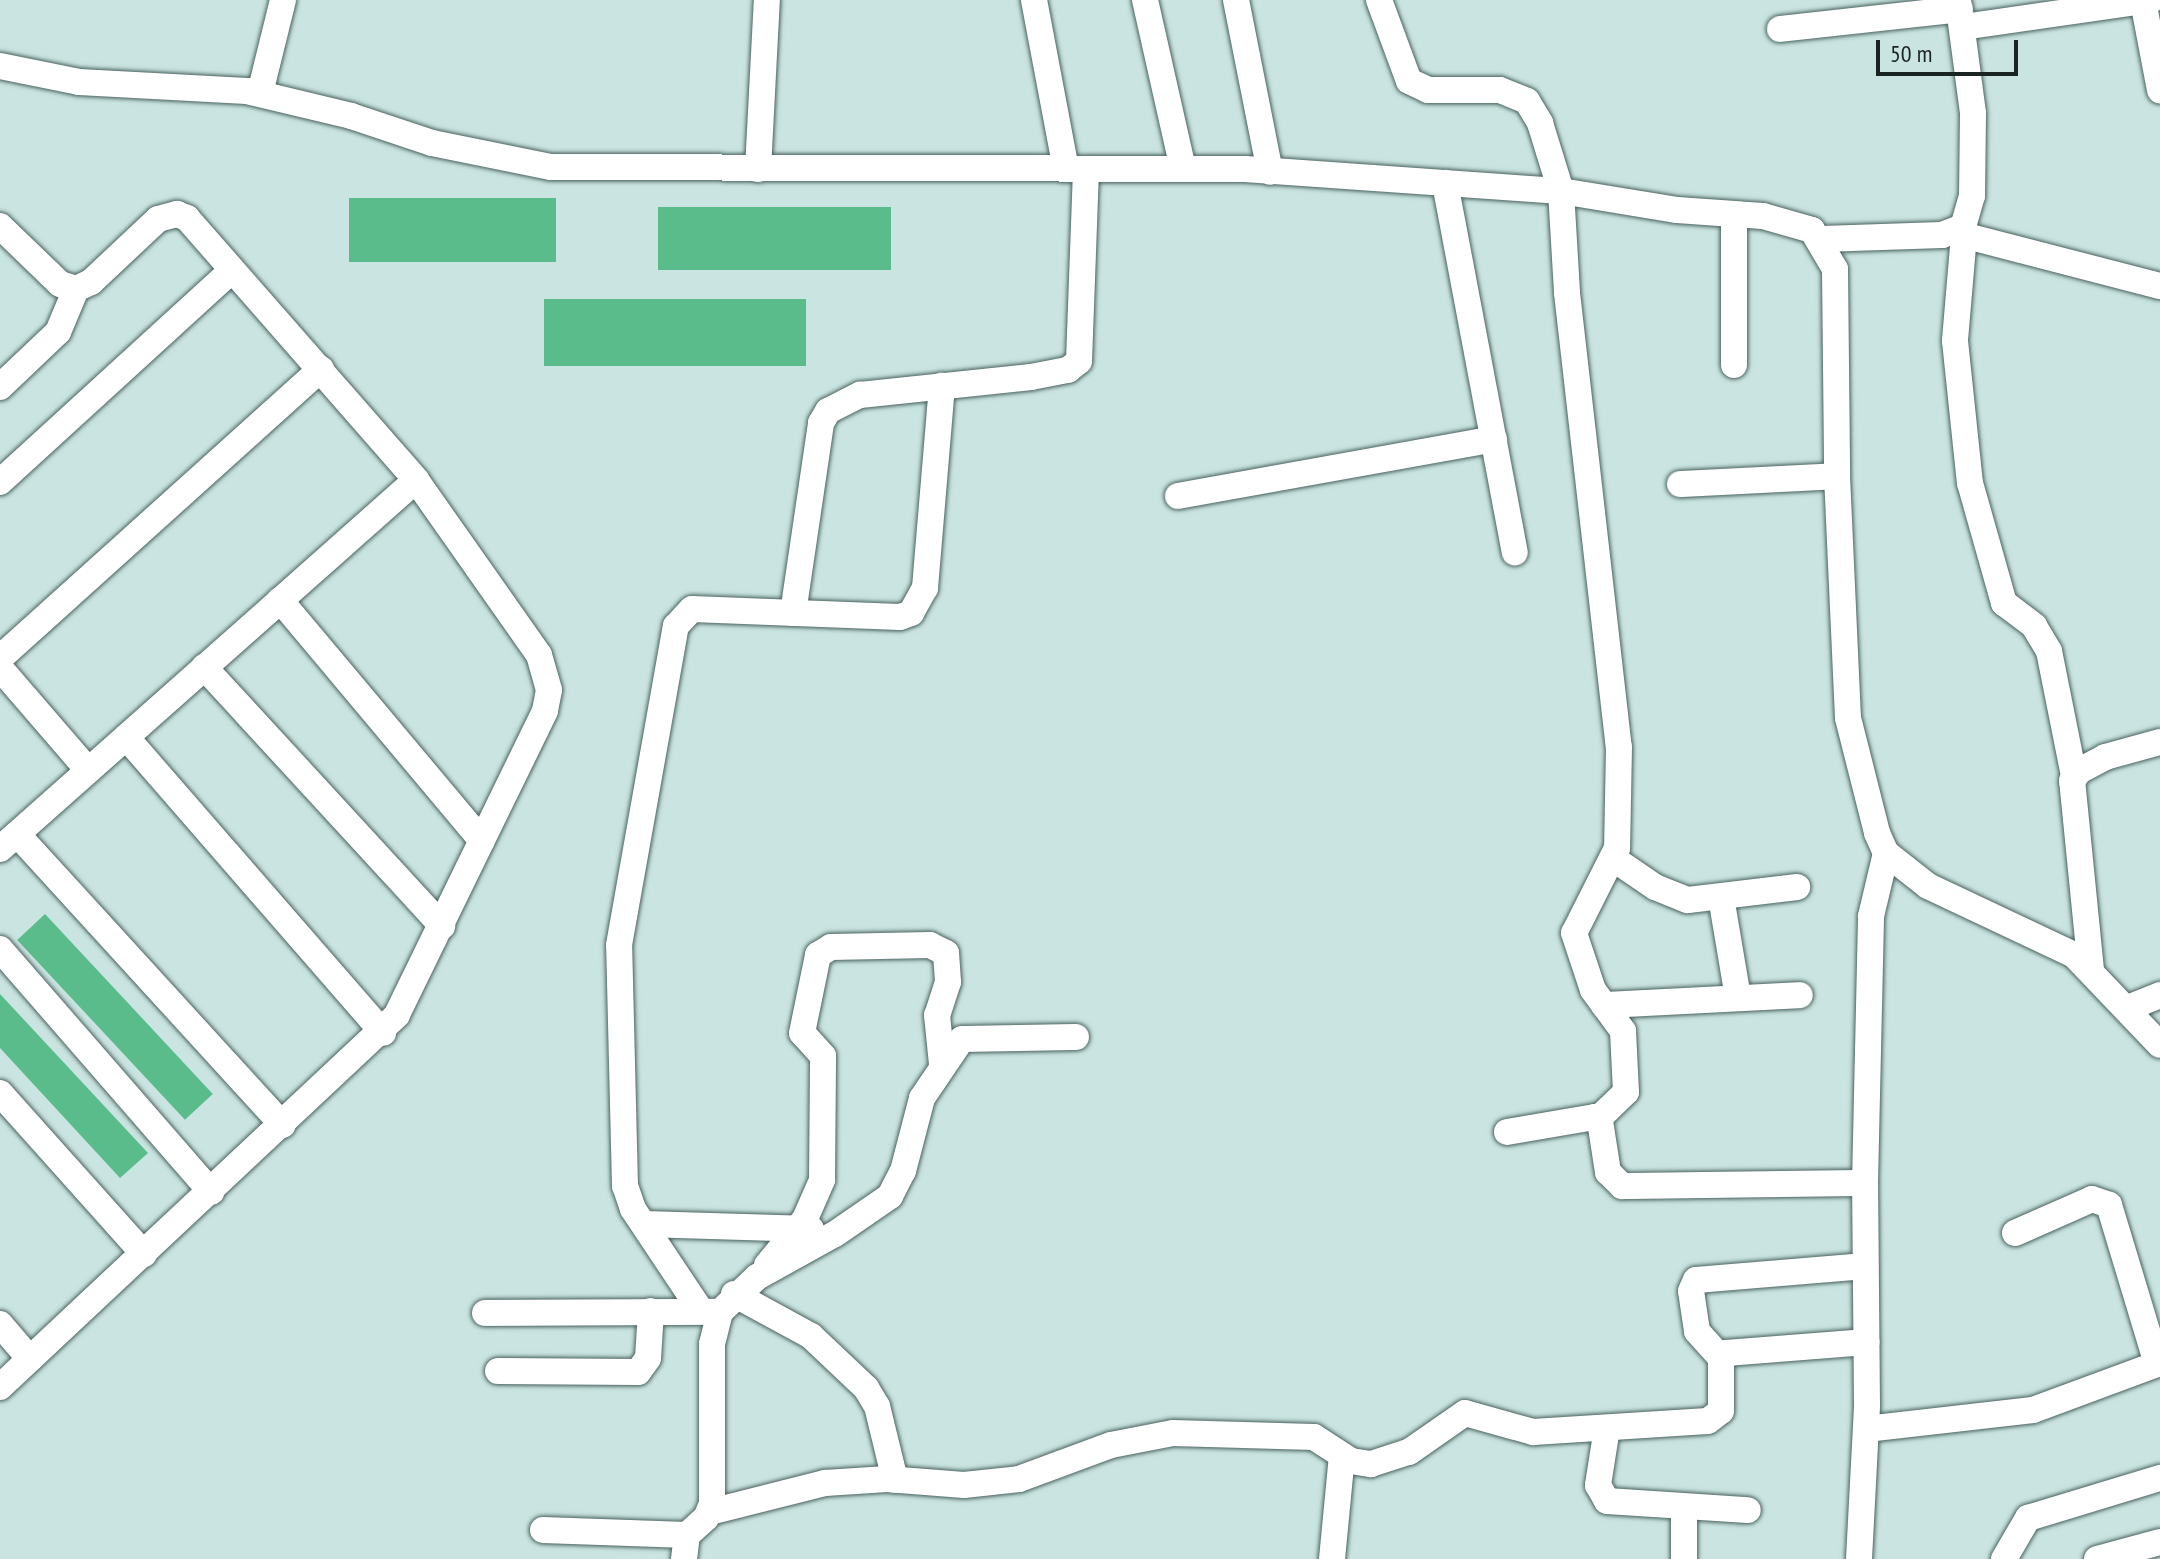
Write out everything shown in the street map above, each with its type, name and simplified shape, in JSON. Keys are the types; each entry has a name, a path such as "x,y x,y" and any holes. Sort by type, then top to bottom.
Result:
{"street":[{"path":"260,93 283,0"},
{"path":"758,169 767,0"},
{"path":"793,613 821,423 828,411 860,395 1031,377 1068,370 1079,361 1076,169 1034,0"},
{"path":"1145,0 1183,169"},
{"path":"1236,0 1270,172"},
{"path":"1379,0 1409,81 1428,90 1500,90 1527,101 1540,123 1561,191 1567,293 1619,747 1614,859 1574,933 1588,980 1623,1031 1626,1092 1598,1119 1507,1132"},
{"path":"1780,29 1960,12 2147,1 2160,90"},
{"path":"1960,12 1973,113 1973,182 1968,216 1960,234 1955,319 1970,483 2004,603 2034,626 2049,651 2074,776 2072,794 2091,970"},
{"path":"0,66 79,82 260,93 432,143 551,167 1183,169 1561,191 1793,223 1822,239 1960,234 2160,286"},
{"path":"1445,183 1515,552"},
{"path":"0,387 58,332 76,289 167,215 187,218 416,480 539,655 549,690 545,711 442,926 407,997 383,1033 0,1387"},
{"path":"1734,216 1734,365"},
{"path":"0,226 60,284 76,289"},
{"path":"1822,239 1835,269 1837,476 1848,718 1886,853 1871,916 1865,1183 1866,1429 1859,1559"},
{"path":"0,482 232,270"},
{"path":"0,658 321,369"},
{"path":"718,1306 644,1224 625,1186 619,945 676,626 692,609 900,617 918,606 925,588 942,386"},
{"path":"1178,496 1494,439"},
{"path":"1680,484 1837,476"},
{"path":"283,1125 9,841 416,480"},
{"path":"280,600 482,841"},
{"path":"204,667 442,926"},
{"path":"0,668 88,770"},
{"path":"126,737 383,1033"},
{"path":"2074,776 2105,757 2160,742"},
{"path":"1886,853 1928,886 2052,940 2091,970 2160,1045"},
{"path":"1614,859 1655,887 1688,900 1797,887"},
{"path":"1721,897 1738,998"},
{"path":"757,1277 801,1225 822,1180 823,1056 802,1033 818,955 831,947 859,946 930,945 946,953 948,982 937,1015 942,1064"},
{"path":"0,949 211,1192"},
{"path":"1604,1005 1800,995"},
{"path":"2128,1008 2160,995"},
{"path":"543,1530 686,1547 710,1512 712,1344 718,1306 757,1277 871,1212 898,1185 922,1098 942,1064 968,1037 1076,1037"},
{"path":"0,1093 144,1254"},
{"path":"1598,1119 1608,1172 1622,1186 1865,1183"},
{"path":"1866,1429 2033,1410 2159,1364 2109,1205 2092,1199 2015,1233"},
{"path":"644,1224 801,1225 825,1240"},
{"path":"710,1512 812,1485 895,1480 964,1485 1019,1479 1111,1445 1202,1430 1314,1437 1342,1456 1371,1464 1409,1452 1465,1413 1533,1432 1713,1419 1721,1411 1721,1358 1697,1331 1691,1291 1696,1280 1865,1266"},
{"path":"485,1313 651,1311 718,1306 811,1336 866,1388 877,1406 895,1480"},
{"path":"498,1371 638,1372 648,1358 651,1311"},
{"path":"0,1324 30,1359"},
{"path":"1721,1358 1732,1351 1867,1342"},
{"path":"1607,1428 1598,1485 1602,1496 1613,1503 1748,1510"},
{"path":"1332,1559 1342,1456"},
{"path":"2004,1559 2028,1518 2160,1478"},
{"path":"1684,1508 1684,1559"},
{"path":"2097,1559 2160,1542"}],"building":[{"path":"349,198 556,198 556,262 349,262"},
{"path":"658,207 891,207 891,270 658,270"},
{"path":"544,299 806,299 806,366 544,366"},
{"path":"45,914 213,1094 185,1120 17,940"},
{"path":"0,994 148,1153 120,1178 0,1048"}]}
